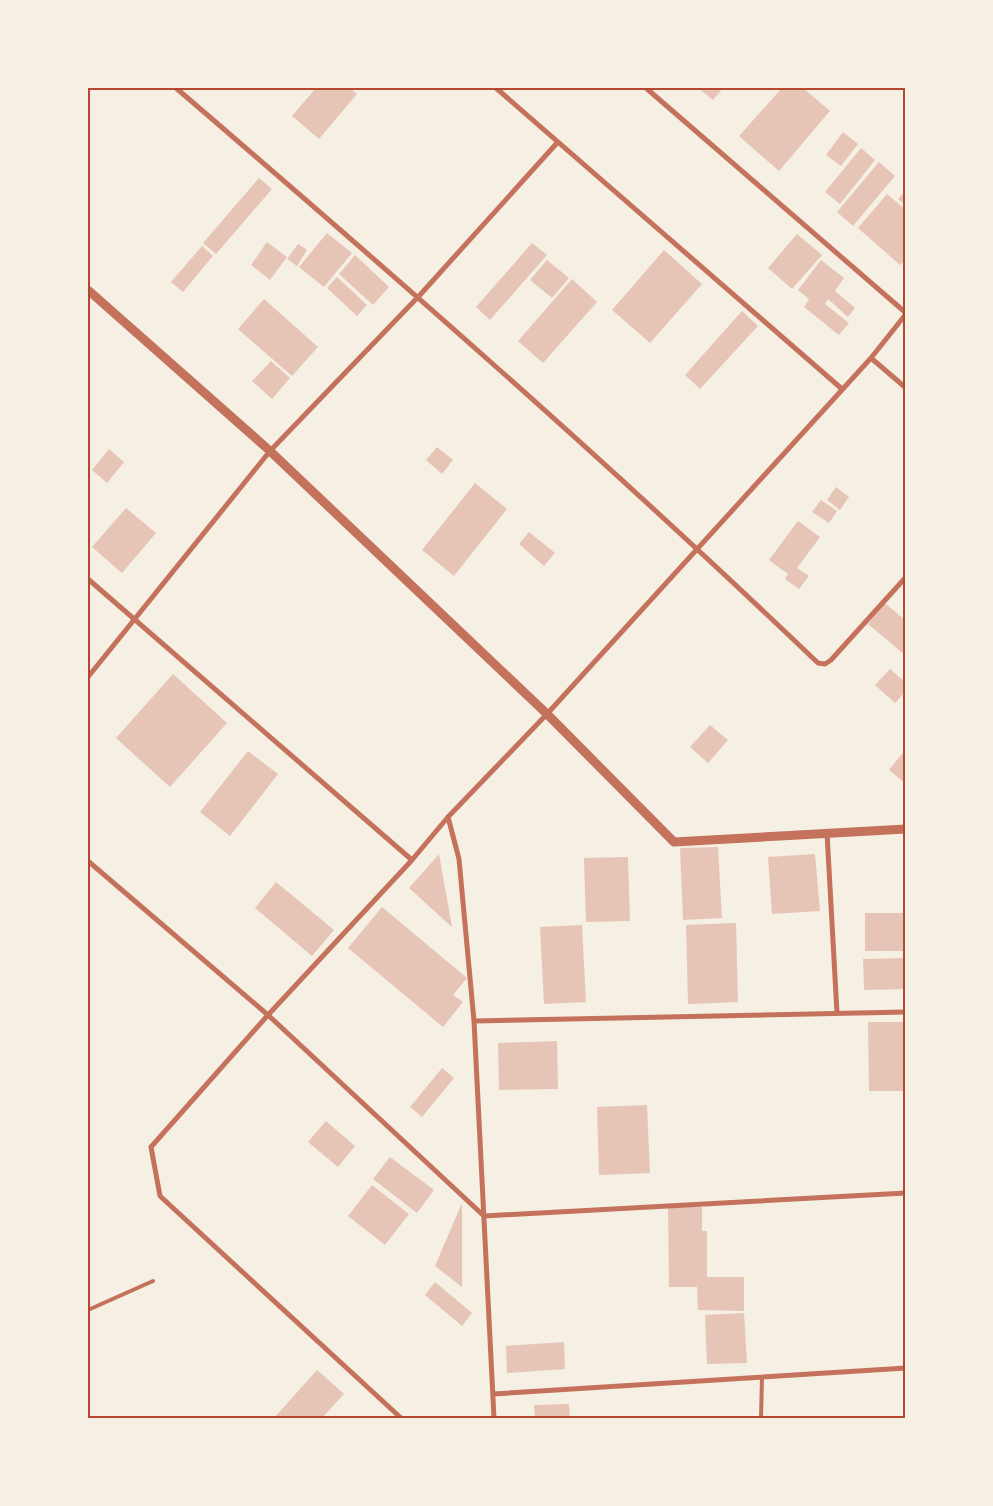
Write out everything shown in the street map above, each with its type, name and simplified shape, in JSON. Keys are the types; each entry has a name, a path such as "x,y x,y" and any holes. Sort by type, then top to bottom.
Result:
{"street":[{"path":"176,88 418,296 698,548 820,665 832,660 906,577"},
{"path":"496,88 842,389"},
{"path":"401,1418 160,1196 151,1147 268,1015 412,860 448,817 547,714 871,358 906,313 646,88"},
{"path":"88,677 270,451 418,296 557,143"},
{"path":"88,290 270,451 547,714 674,842 906,829"},
{"path":"871,358 906,388"},
{"path":"88,579 412,860"},
{"path":"448,817 459,859 474,1021 494,1418"},
{"path":"826,832 837,1013"},
{"path":"88,861 268,1015 484,1216 906,1193"},
{"path":"474,1021 906,1012"},
{"path":"493,1394 906,1368"}],"lane":[{"path":"88,1310 153,1281"},
{"path":"761,1418 762,1377"}],"building":[{"path":"316,88 350,88 357,94 319,139 292,116"},
{"path":"698,88 723,88 713,100"},
{"path":"782,88 803,88 830,111 779,171 739,136"},
{"path":"843,132 858,144 841,166 826,155"},
{"path":"861,148 875,160 840,204 825,192"},
{"path":"879,162 895,176 853,226 837,212"},
{"path":"259,178 272,189 216,254 203,243"},
{"path":"906,190 906,206 898,199"},
{"path":"887,194 906,210 906,259 900,265 858,228"},
{"path":"327,233 352,253 324,287 299,267"},
{"path":"797,234 822,255 792,289 768,268"},
{"path":"267,242 287,257 270,280 251,265"},
{"path":"532,243 547,255 490,320 476,307"},
{"path":"298,244 307,250 297,266 287,259"},
{"path":"202,246 213,256 183,292 171,282"},
{"path":"664,250 702,284 650,343 612,310"},
{"path":"355,255 389,287 373,305 339,274"},
{"path":"547,260 569,278 552,298 530,280"},
{"path":"821,260 844,278 835,291 855,308 848,317 828,299 825,304 849,323 839,335 804,307 809,299 798,290"},
{"path":"337,277 367,305 357,316 327,288"},
{"path":"572,279 597,302 543,363 518,341"},
{"path":"264,299 318,347 292,376 238,329"},
{"path":"742,311 758,326 700,389 685,375"},
{"path":"271,361 290,378 272,399 252,381"},
{"path":"437,447 453,460 442,474 426,460"},
{"path":"109,449 124,462 107,483 92,470"},
{"path":"475,483 507,509 454,576 422,550"},
{"path":"836,487 849,497 840,510 827,500"},
{"path":"821,500 837,511 829,523 812,512"},
{"path":"126,508 156,533 122,573 92,547"},
{"path":"798,521 820,537 797,568 809,576 799,589 785,579 788,574 769,560"},
{"path":"529,532 555,553 544,566 519,544"},
{"path":"885,603 906,621 906,656 868,624"},
{"path":"890,669 906,683 906,691 895,703 875,685"},
{"path":"173,674 227,723 170,787 116,738"},
{"path":"710,725 728,740 708,763 690,747"},
{"path":"906,749 906,784 889,770"},
{"path":"248,751 278,774 230,836 200,812"},
{"path":"718,847 722,918 683,920 680,848"},
{"path":"439,854 452,927 409,888"},
{"path":"815,854 820,911 772,914 768,857"},
{"path":"628,857 630,921 586,922 584,858"},
{"path":"276,882 334,930 312,956 255,908"},
{"path":"382,907 467,978 453,995 463,1002 443,1027 348,948"},
{"path":"865,913 906,913 906,951 865,951"},
{"path":"736,923 738,1002 688,1004 686,925"},
{"path":"582,925 586,1002 544,1004 540,927"},
{"path":"906,958 906,989 864,990 863,959"},
{"path":"868,1022 906,1022 906,1091 869,1091"},
{"path":"557,1041 558,1089 499,1090 498,1043"},
{"path":"442,1068 454,1078 422,1117 410,1107"},
{"path":"647,1105 650,1173 599,1175 597,1107"},
{"path":"326,1121 355,1146 338,1167 308,1142"},
{"path":"390,1157 434,1190 417,1213 373,1179"},
{"path":"372,1185 409,1214 385,1245 348,1216"},
{"path":"462,1203 462,1287 435,1266"},
{"path":"668,1207 702,1207 702,1231 707,1231 707,1277 744,1277 744,1311 698,1310 697,1287 669,1287"},
{"path":"435,1282 472,1313 462,1326 425,1295"},
{"path":"744,1313 747,1363 707,1364 705,1315"},
{"path":"564,1342 565,1369 507,1373 506,1346"},
{"path":"317,1370 344,1394 322,1418 274,1418"},
{"path":"569,1404 570,1418 535,1418 534,1405"}]}
